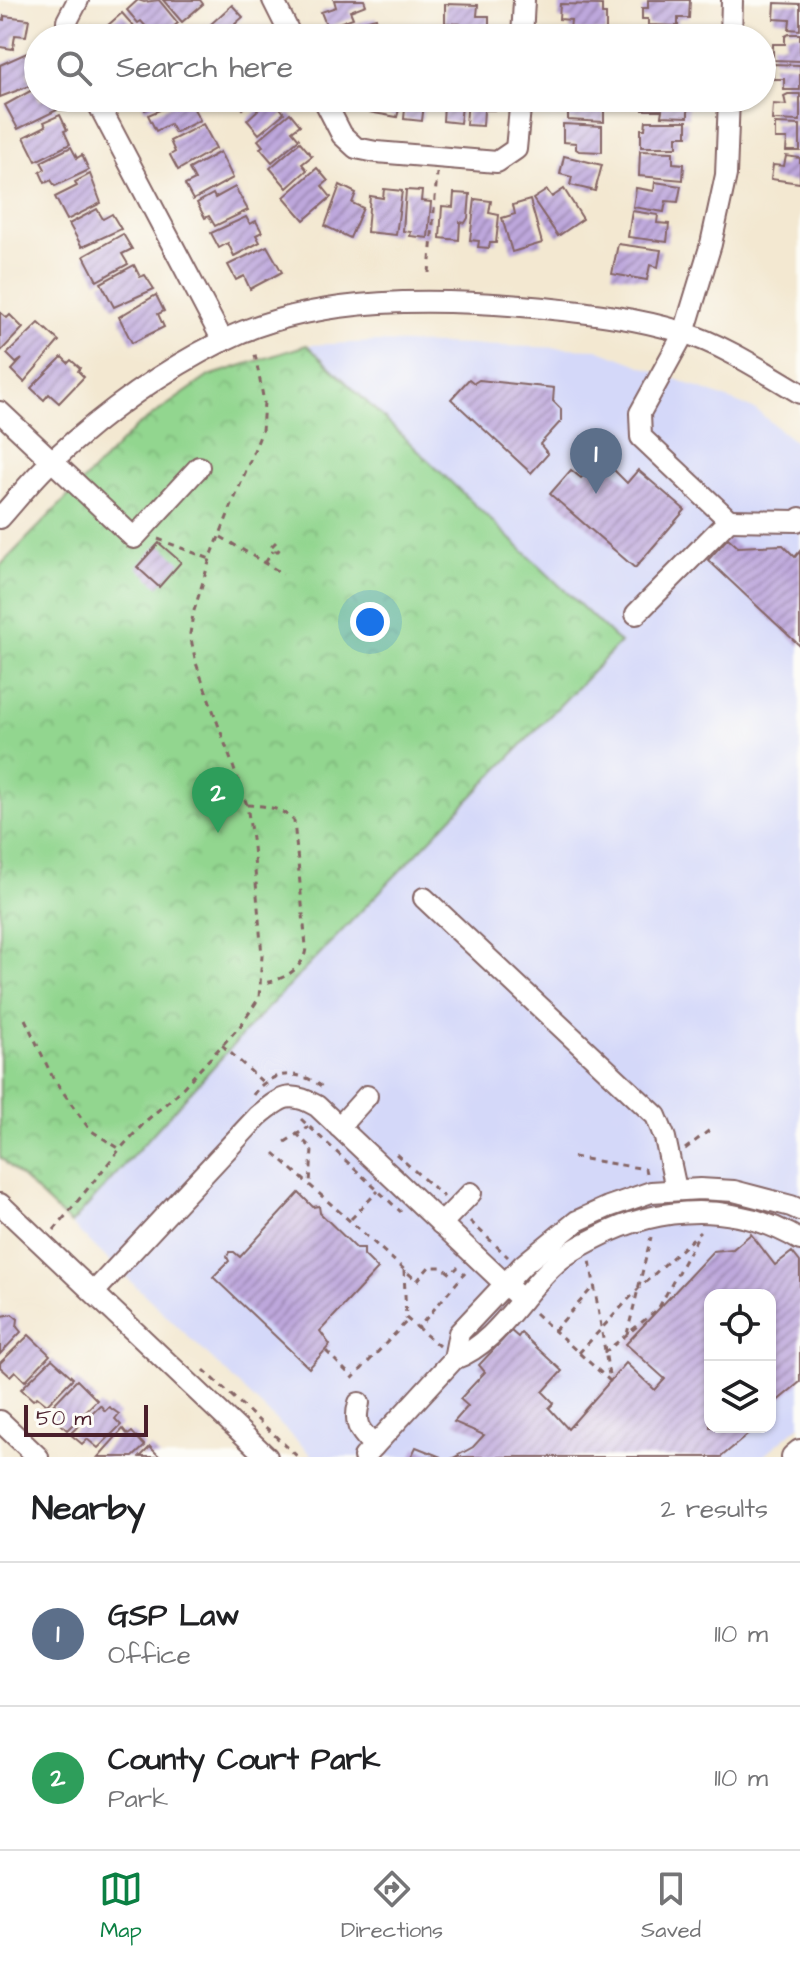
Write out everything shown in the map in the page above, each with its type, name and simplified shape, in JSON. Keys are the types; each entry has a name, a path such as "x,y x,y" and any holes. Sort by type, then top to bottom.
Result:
{"main road":[{"path":"794,1457 800,1452"}],"street":[{"path":"67,24 78,0"},
{"path":"273,0 285,24"},
{"path":"523,24 524,0"},
{"path":"731,24 732,0"},
{"path":"102,112 223,341"},
{"path":"330,112 342,135 356,148 497,162 516,149 520,112"},
{"path":"728,112 726,175 711,244 684,333 640,413 641,437 729,520 797,521 800,518"},
{"path":"0,518 52,461 140,388 250,329 359,305 424,300 518,305 613,315 684,333 747,361 800,393"},
{"path":"0,412 134,538 199,467"},
{"path":"636,614 729,520"},
{"path":"424,898 656,1116 665,1138 676,1189"},
{"path":"339,1127 367,1096"},
{"path":"94,1292 247,1128 280,1098 303,1098 317,1106 441,1224 511,1276 527,1306"},
{"path":"454,1359 459,1333 537,1251 577,1221 651,1192 676,1189 734,1191 800,1210"},
{"path":"441,1224 464,1201"},
{"path":"0,1204 265,1456"},
{"path":"359,1403 355,1416 357,1427 369,1452 454,1359 474,1352 527,1306 556,1263 609,1231 656,1214 677,1211 750,1218 800,1240"},
{"path":"1,1425 38,1457"}],"path":[{"path":"429,273 438,157"},
{"path":"43,1244 120,1149 241,1025 259,998 262,956 247,805 196,663 190,634 210,559 262,431 265,415 250,329"},
{"path":"144,527 157,539 210,559"},
{"path":"221,537 283,574"},
{"path":"265,563 276,542"},
{"path":"273,551 281,547"},
{"path":"247,805 283,811 294,821 306,946 300,965 273,983 261,983"},
{"path":"25,1019 53,1078 90,1130 120,1149"},
{"path":"222,1045 411,1222"},
{"path":"285,1142 309,1126"},
{"path":"296,1133 312,1149 310,1184"},
{"path":"274,1153 417,1281 429,1267 442,1267 451,1274 458,1267 465,1273 418,1328"},
{"path":"396,1154 464,1201 511,1276"},
{"path":"573,1157 645,1169 647,1177 652,1174"},
{"path":"351,1219 378,1191"},
{"path":"604,1353 658,1309 705,1224"},
{"path":"627,1334 652,1231 641,1234"},
{"path":"579,1353 638,1289 701,1231"},
{"path":"527,1306 610,1381 589,1258"},
{"path":"404,1268 408,1320 454,1359"},
{"path":"554,1331 593,1287"},
{"path":"326,1351 353,1378 408,1320"}],"shaded area":[{"path":"375,342 597,349 756,410 800,446 800,1425 762,1457 314,1457 71,1224 253,1023 620,644 307,345"}],"green space":[{"path":"307,345 620,643 253,1023 71,1224 0,1157 0,566 136,427 209,376"}],"building":[{"path":"138,0 159,0 178,23 138,23 127,10"},
{"path":"163,0 200,0 203,4 182,22"},
{"path":"334,0 364,0 366,5 350,11 353,18 326,24 321,12 336,7"},
{"path":"648,0 690,0 689,18 678,18 678,24 648,24 648,19 642,19 642,8 648,8"},
{"path":"775,3 800,4 800,30 789,29 790,20 774,19"},
{"path":"445,4 478,5 477,16 489,16 489,24 445,23"},
{"path":"560,4 602,5 606,24 571,24 571,20 559,19"},
{"path":"232,5 243,17 235,24 211,24"},
{"path":"122,13 132,24 109,24"},
{"path":"4,16 29,19 28,24 24,24 24,36 15,35 13,49 0,47 0,19 4,20"},
{"path":"376,18 378,24 353,24"},
{"path":"800,34 800,61 776,60 776,44 785,44 785,36"},
{"path":"24,54 24,88 0,97 0,65"},
{"path":"776,64 800,65 800,90 784,90 784,79 776,79"},
{"path":"800,94 800,121 772,120 776,104 786,105 784,96"},
{"path":"24,95 24,112 53,112 18,129 5,105"},
{"path":"155,112 196,112 200,120 175,133 170,124 156,131 148,115"},
{"path":"256,112 284,113 259,134 247,120"},
{"path":"368,112 398,112 397,117"},
{"path":"405,112 423,112 422,121 404,119"},
{"path":"444,112 461,112 460,123 443,121"},
{"path":"467,112 484,112 483,126 466,125"},
{"path":"568,112 604,112 604,122 568,120"},
{"path":"662,112 688,112 688,117 661,116"},
{"path":"290,113 300,125 292,131 299,139 272,162 260,148 263,146 258,140"},
{"path":"60,115 70,144 36,161 24,137"},
{"path":"646,121 687,121 687,136 677,136 677,147 641,147 641,129 645,129"},
{"path":"203,124 216,148 178,170 170,155 175,152 170,141"},
{"path":"563,124 602,126 602,152 579,151 576,143 563,142"},
{"path":"775,124 800,125 800,151 786,151 787,139 775,139"},
{"path":"300,142 312,156 302,164 307,170 287,188 270,168"},
{"path":"71,147 77,158 82,155 89,170 55,186 51,180 45,183 40,172 45,169 41,162"},
{"path":"640,151 673,152 673,163 684,164 683,180 639,176"},
{"path":"220,152 233,178 193,200 185,185 195,180 189,169"},
{"path":"564,156 602,165 595,191 570,185 572,177 560,174"},
{"path":"786,156 800,158 800,183 771,179 773,165 784,166"},
{"path":"317,168 328,181 322,186 331,197 304,220 284,197"},
{"path":"90,174 101,203 67,220 55,197 77,186 75,182"},
{"path":"655,182 681,186 678,202 666,201 664,212 633,207 636,188 654,191"},
{"path":"340,185 356,193 352,203 363,208 350,238 325,226"},
{"path":"235,187 248,210 215,226 209,216 205,218 197,203"},
{"path":"384,189 402,191 396,235 367,232 370,196 383,198"},
{"path":"564,189 583,219 558,236 533,199 547,190 552,197"},
{"path":"406,190 422,191 421,201 431,202 428,238 410,236 411,232 403,231"},
{"path":"454,193 470,194 468,218 465,223 460,222 459,240 440,238 442,206 453,207"},
{"path":"475,199 491,201 489,213 499,215 496,243 490,243 489,248 478,247 479,241 470,240"},
{"path":"530,200 542,243 512,252 502,218 515,214 513,205"},
{"path":"97,209 103,219 112,214 121,229 82,247 69,224"},
{"path":"632,211 658,215 657,223 669,224 667,242 628,237"},
{"path":"246,217 250,224 256,221 262,232 256,235 260,242 234,256 228,243 219,248 211,233"},
{"path":"123,234 132,249 122,254 128,264 97,281 84,256"},
{"path":"618,244 661,250 658,267 650,265 647,280 612,274"},
{"path":"267,246 282,272 250,289 244,276 236,280 228,265"},
{"path":"134,265 140,277 145,275 154,289 114,307 101,283"},
{"path":"156,295 164,311 158,314 164,327 132,343 119,317"},
{"path":"0,312 7,318 10,315 23,328 0,352"},
{"path":"39,323 59,341 24,382 12,370 22,359 16,363 7,354"},
{"path":"62,357 80,368 78,371 84,377 59,403 49,394 44,400 31,388"},
{"path":"469,379 474,383 479,380 554,388 553,401 561,409 561,421 540,444 548,454 531,473 451,399"},
{"path":"593,465 609,465 627,483 638,470 685,510 635,568 550,494 571,470 581,478"},
{"path":"728,538 738,547 783,545 795,557 800,551 800,646 708,560"},
{"path":"159,543 181,562 159,587 137,567"},
{"path":"299,1193 313,1207 319,1206 320,1213 356,1248 364,1248 364,1255 378,1269 320,1331 330,1345 309,1368 213,1277 229,1261 229,1252 240,1257"},
{"path":"751,1234 775,1265 792,1252 800,1262 800,1382 776,1402 776,1289 704,1289 704,1433 750,1433 721,1457 455,1457 473,1447 484,1435 454,1422 468,1406 460,1399 485,1372 479,1365 511,1331 518,1337 521,1333 562,1371 543,1392 554,1403 549,1408 568,1429 626,1363 655,1390 665,1379 626,1344 713,1251 733,1249"},
{"path":"0,1312 3,1316 12,1314 18,1319 17,1327 21,1332 0,1354"},
{"path":"29,1335 50,1355 25,1381 15,1371 10,1376 0,1367 0,1363"},
{"path":"52,1359 73,1378 47,1405 37,1397 33,1400 21,1389"},
{"path":"77,1380 97,1400 67,1430 52,1416 57,1412 52,1406"},
{"path":"100,1405 105,1411 109,1407 119,1414 115,1419 121,1425 98,1448 87,1439 82,1444 70,1434"},
{"path":"123,1429 128,1435 132,1432 145,1446 133,1457 98,1457"},
{"path":"150,1447 160,1457 140,1457"},
{"path":"416,1447 441,1457 411,1457"}],"place":[{"name":"GSP Law","path":"596,494"},
{"name":"County Court Park","path":"218,833"}]}
